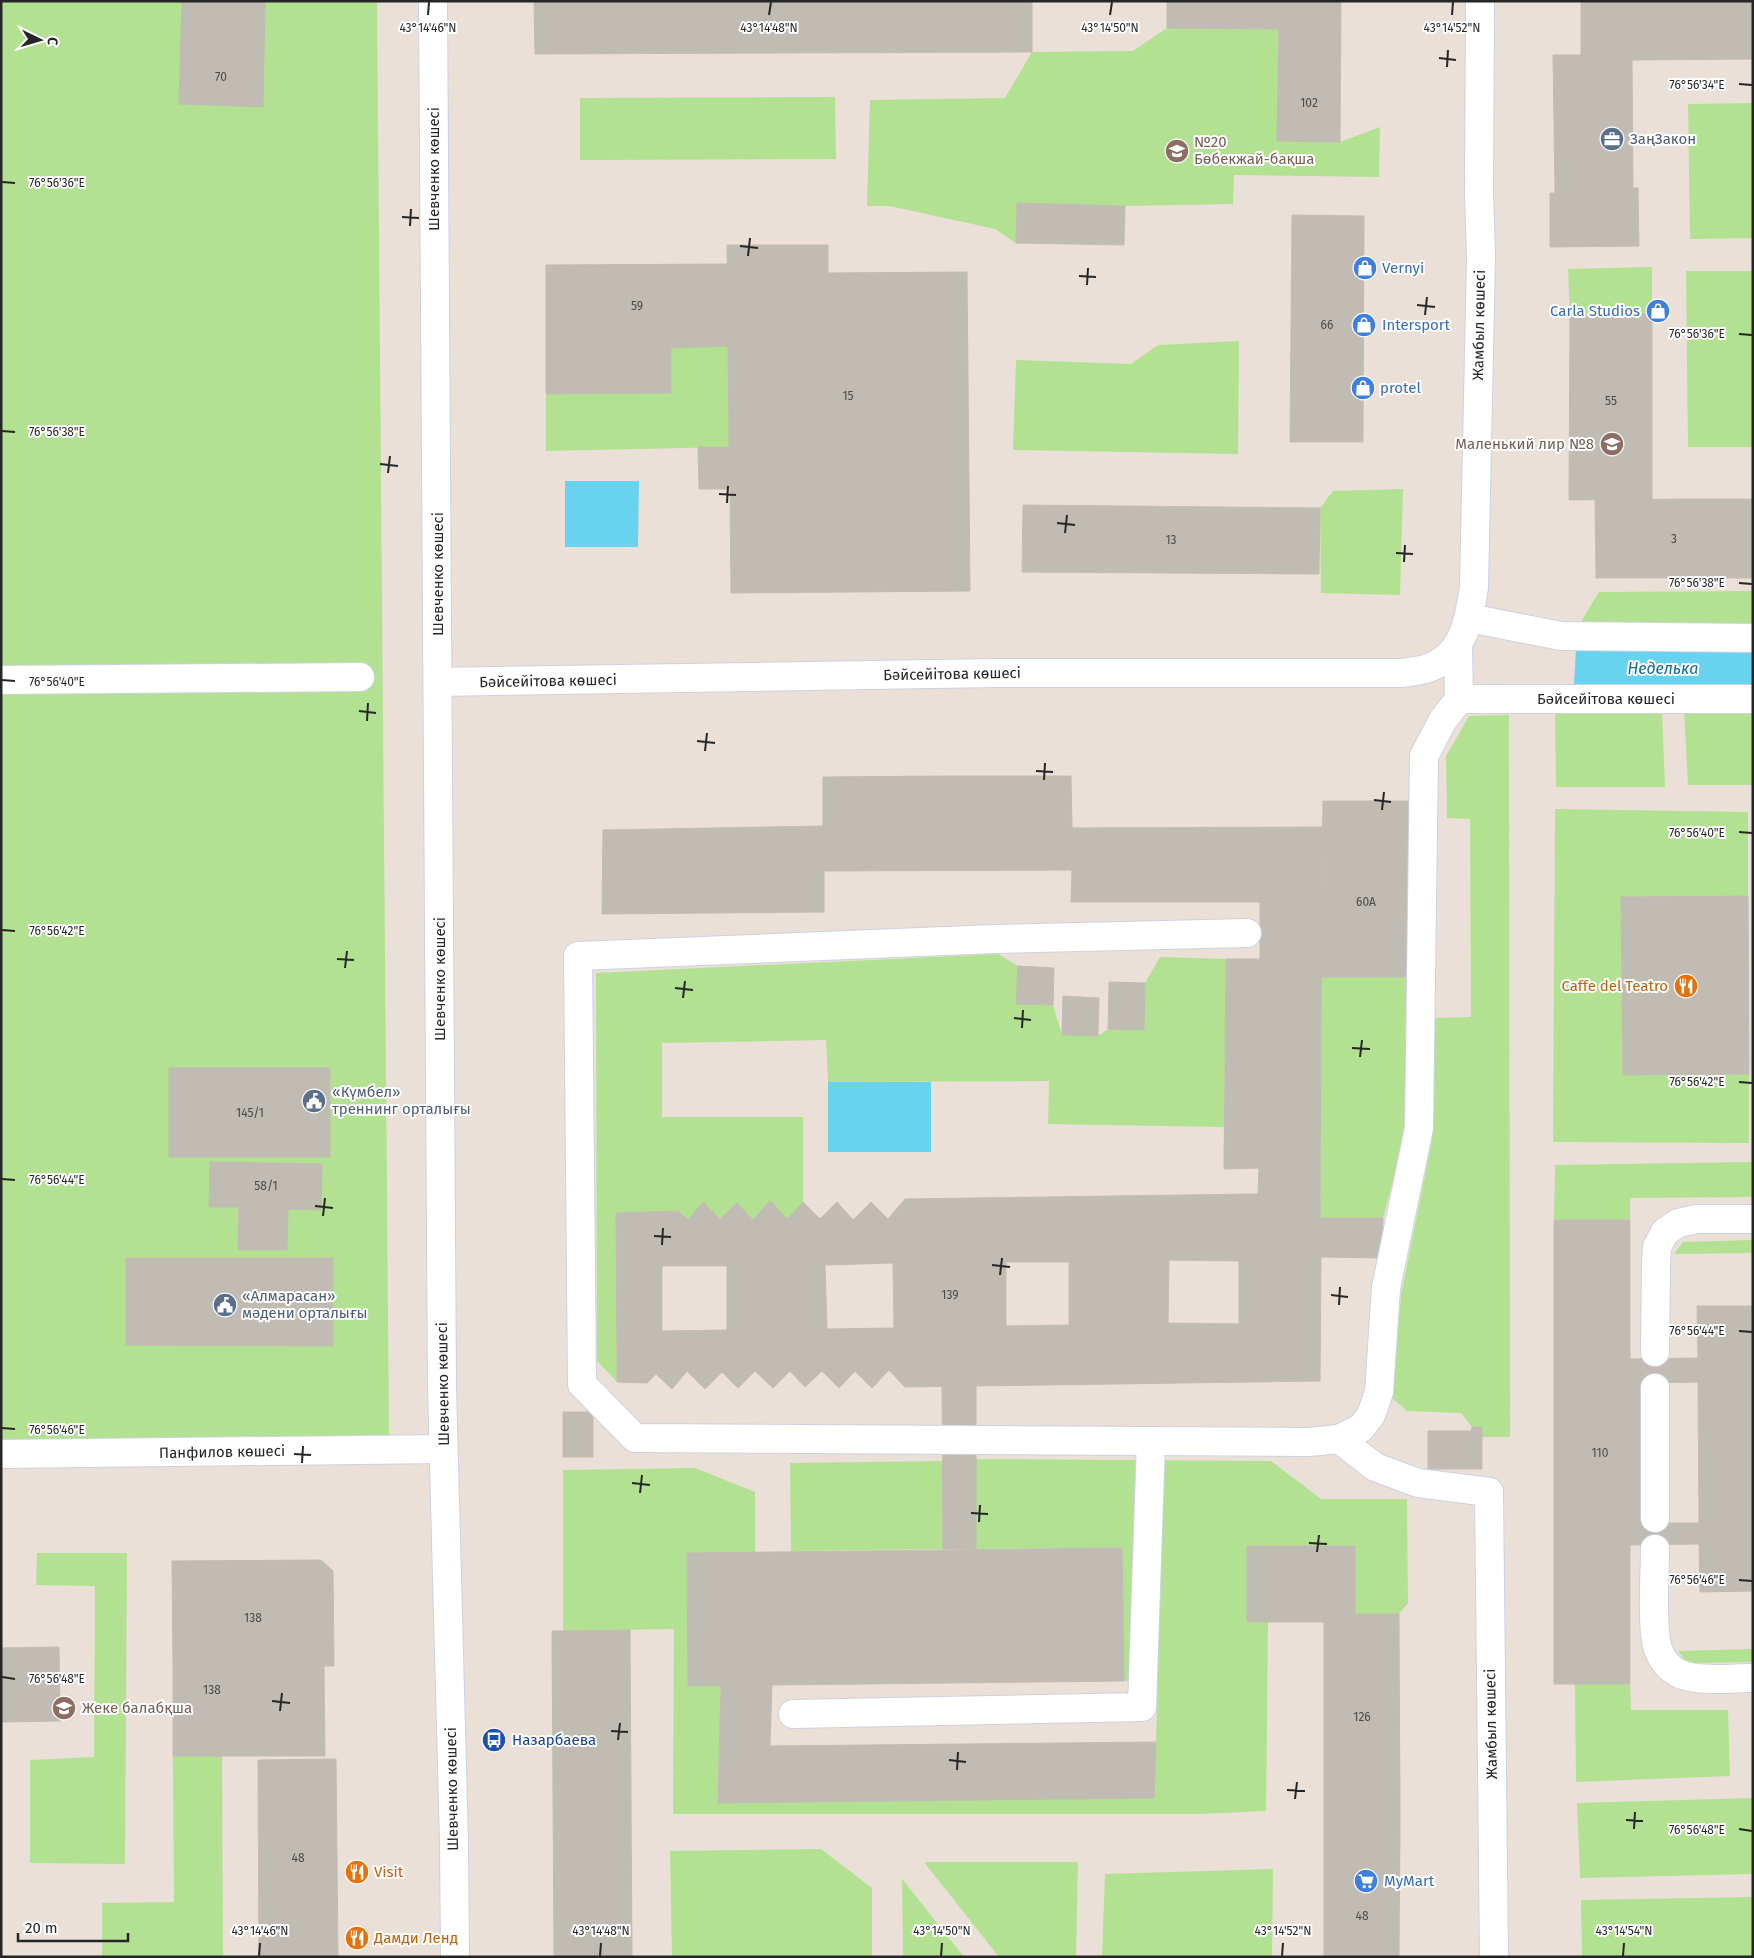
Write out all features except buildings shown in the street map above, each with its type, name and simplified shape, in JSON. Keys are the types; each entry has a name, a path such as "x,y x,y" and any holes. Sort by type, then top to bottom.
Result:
{"street":[{"name":"Шевченко көшесі","path":"433,1 443,1449 454,1843 455,1957"},
{"name":"Жамбыл көшесі","path":"1458,646 1470,618 1474,587 1481,256 1479,193 1480,1"},
{"path":"1470,618 1561,636 1753,638"},
{"name":"Бәйсейітова көшесі","path":"438,682 995,673 1402,673 1425,669 1446,659 1458,646"},
{"path":"1247,933 994,939 578,956 582,1384 635,1438 1309,1442 1339,1439 1361,1428 1371,1415 1379,1392 1386,1288 1419,1128 1424,756 1443,720 1459,699 1458,646"},
{"path":"1,680 360,677"},
{"name":"Бәйсейітова көшесі","path":"1459,699 1753,699"},
{"path":"1655,1352 1656,1255 1657,1247 1665,1232 1678,1223 1697,1219 1753,1219"},
{"path":"1655,1388 1655,1518"},
{"name":"Жамбыл көшесі","path":"1339,1439 1375,1466 1418,1483 1489,1492 1494,1957"},
{"path":"794,1714 1142,1707 1151,1441"},
{"name":"Панфилов көшесі","path":"1,1454 443,1449"},
{"path":"1655,1549 1655,1628 1658,1647 1667,1665 1681,1674 1700,1678 1753,1678"}],"green space":[{"path":"1,1 377,1 389,1435 356,1440 1,1442"},
{"path":"1167,28 1279,29 1278,141 1340,142 1380,127 1379,177 1234,175 1233,204 1125,206 1017,203 1016,243 995,229 890,206 867,206 870,100 1005,98 1032,52 1133,51"},
{"path":"835,97 836,159 580,160 580,98"},
{"path":"1753,103 1753,238 1690,239 1688,104"},
{"path":"1652,267 1652,314 1570,314 1568,269"},
{"path":"1686,271 1753,271 1753,447 1688,447"},
{"path":"1239,341 1238,454 1013,450 1016,360 1131,364 1158,345"},
{"path":"728,346 729,447 546,451 546,394 671,393 671,348"},
{"path":"1403,489 1400,595 1321,593 1320,508 1333,491"},
{"path":"1753,591 1753,628 1579,625 1599,592"},
{"path":"1662,709 1665,787 1556,787 1555,710"},
{"path":"1684,710 1753,710 1753,785 1688,785"},
{"path":"1509,715 1510,1437 1482,1437 1482,1427 1472,1427 1461,1413 1407,1411 1392,1398 1401,1295 1432,1141 1435,1018 1471,1017 1470,819 1447,818 1446,756 1469,716"},
{"path":"1555,809 1748,812 1748,896 1621,897 1623,1075 1749,1074 1749,1143 1553,1142"},
{"path":"998,954 1018,966 1017,1004 1053,1005 1062,1035 1098,1036 1108,1029 1144,1030 1145,983 1160,957 1226,959 1224,1127 1048,1124 1049,1081 828,1082 826,1040 662,1043 662,1117 803,1117 803,1202 787,1219 770,1202 753,1220 737,1203 720,1219 703,1202 688,1220 678,1211 616,1213 617,1382 597,1361 596,973"},
{"path":"1321,977 1410,977 1407,1129 1383,1218 1320,1218"},
{"path":"1753,1162 1753,1197 1630,1198 1630,1220 1554,1220 1555,1165"},
{"path":"1753,1240 1753,1253 1674,1254 1683,1242"},
{"path":"976,1459 1271,1461 1321,1499 1407,1499 1408,1603 1399,1614 1355,1614 1354,1546 1247,1546 1247,1622 1268,1622 1266,1811 1200,1814 673,1814 674,1629 563,1631 563,1470 695,1468 755,1492 755,1552 687,1553 688,1685 721,1685 718,1803 1154,1798 1158,1679 1124,1681 1122,1548 976,1549"},
{"path":"943,1461 943,1549 791,1551 790,1463"},
{"path":"37,1553 127,1553 125,1864 30,1863 30,1760 94,1757 95,1586 36,1585"},
{"path":"1753,1649 1753,1662 1687,1663 1678,1651"},
{"path":"1575,1684 1630,1684 1631,1710 1728,1710 1730,1776 1576,1782"},
{"path":"173,1756 222,1756 223,1957 102,1957 102,1903 174,1902"},
{"path":"1753,1798 1753,1874 1580,1878 1577,1803"},
{"path":"821,1849 872,1888 872,1957 672,1957 670,1851"},
{"path":"924,1862 1078,1862 1076,1957 999,1957"},
{"path":"1273,1869 1272,1957 1102,1957 1105,1874"},
{"path":"902,1879 964,1957 903,1957"},
{"path":"1753,1897 1753,1957 1582,1957 1581,1900"}],"water":[{"path":"565,481 639,481 638,547 565,547"},
{"name":"Неделька","path":"1576,649 1753,650 1753,686 1574,685"},
{"path":"828,1082 931,1082 931,1152 828,1152"}],"tunnel":[{"path":"1655,1352 1655,1388"}],"place":[{"name":"ЗаңЗакон","path":"1612,139"},
{"name":"№20 Бөбекжай-бақша","path":"1177,151"},
{"name":"Vernyi","path":"1365,268"},
{"name":"Carla Studios","path":"1658,311"},
{"name":"Intersport","path":"1364,325"},
{"name":"protel","path":"1363,388"},
{"name":"Маленький лир №8","path":"1612,444"},
{"name":"Caffe del Teatro","path":"1686,986"},
{"name":"«Күмбел» треннинг орталығы","path":"314,1101"},
{"name":"«Алмарасан» мәдени орталығы","path":"225,1305"},
{"name":"Жеке балабқша","path":"64,1708"},
{"name":"Назарбаева","path":"494,1740"},
{"name":"Visit","path":"357,1872"},
{"name":"MyMart","path":"1366,1881"},
{"name":"Дамди Ленд","path":"357,1938"}]}
